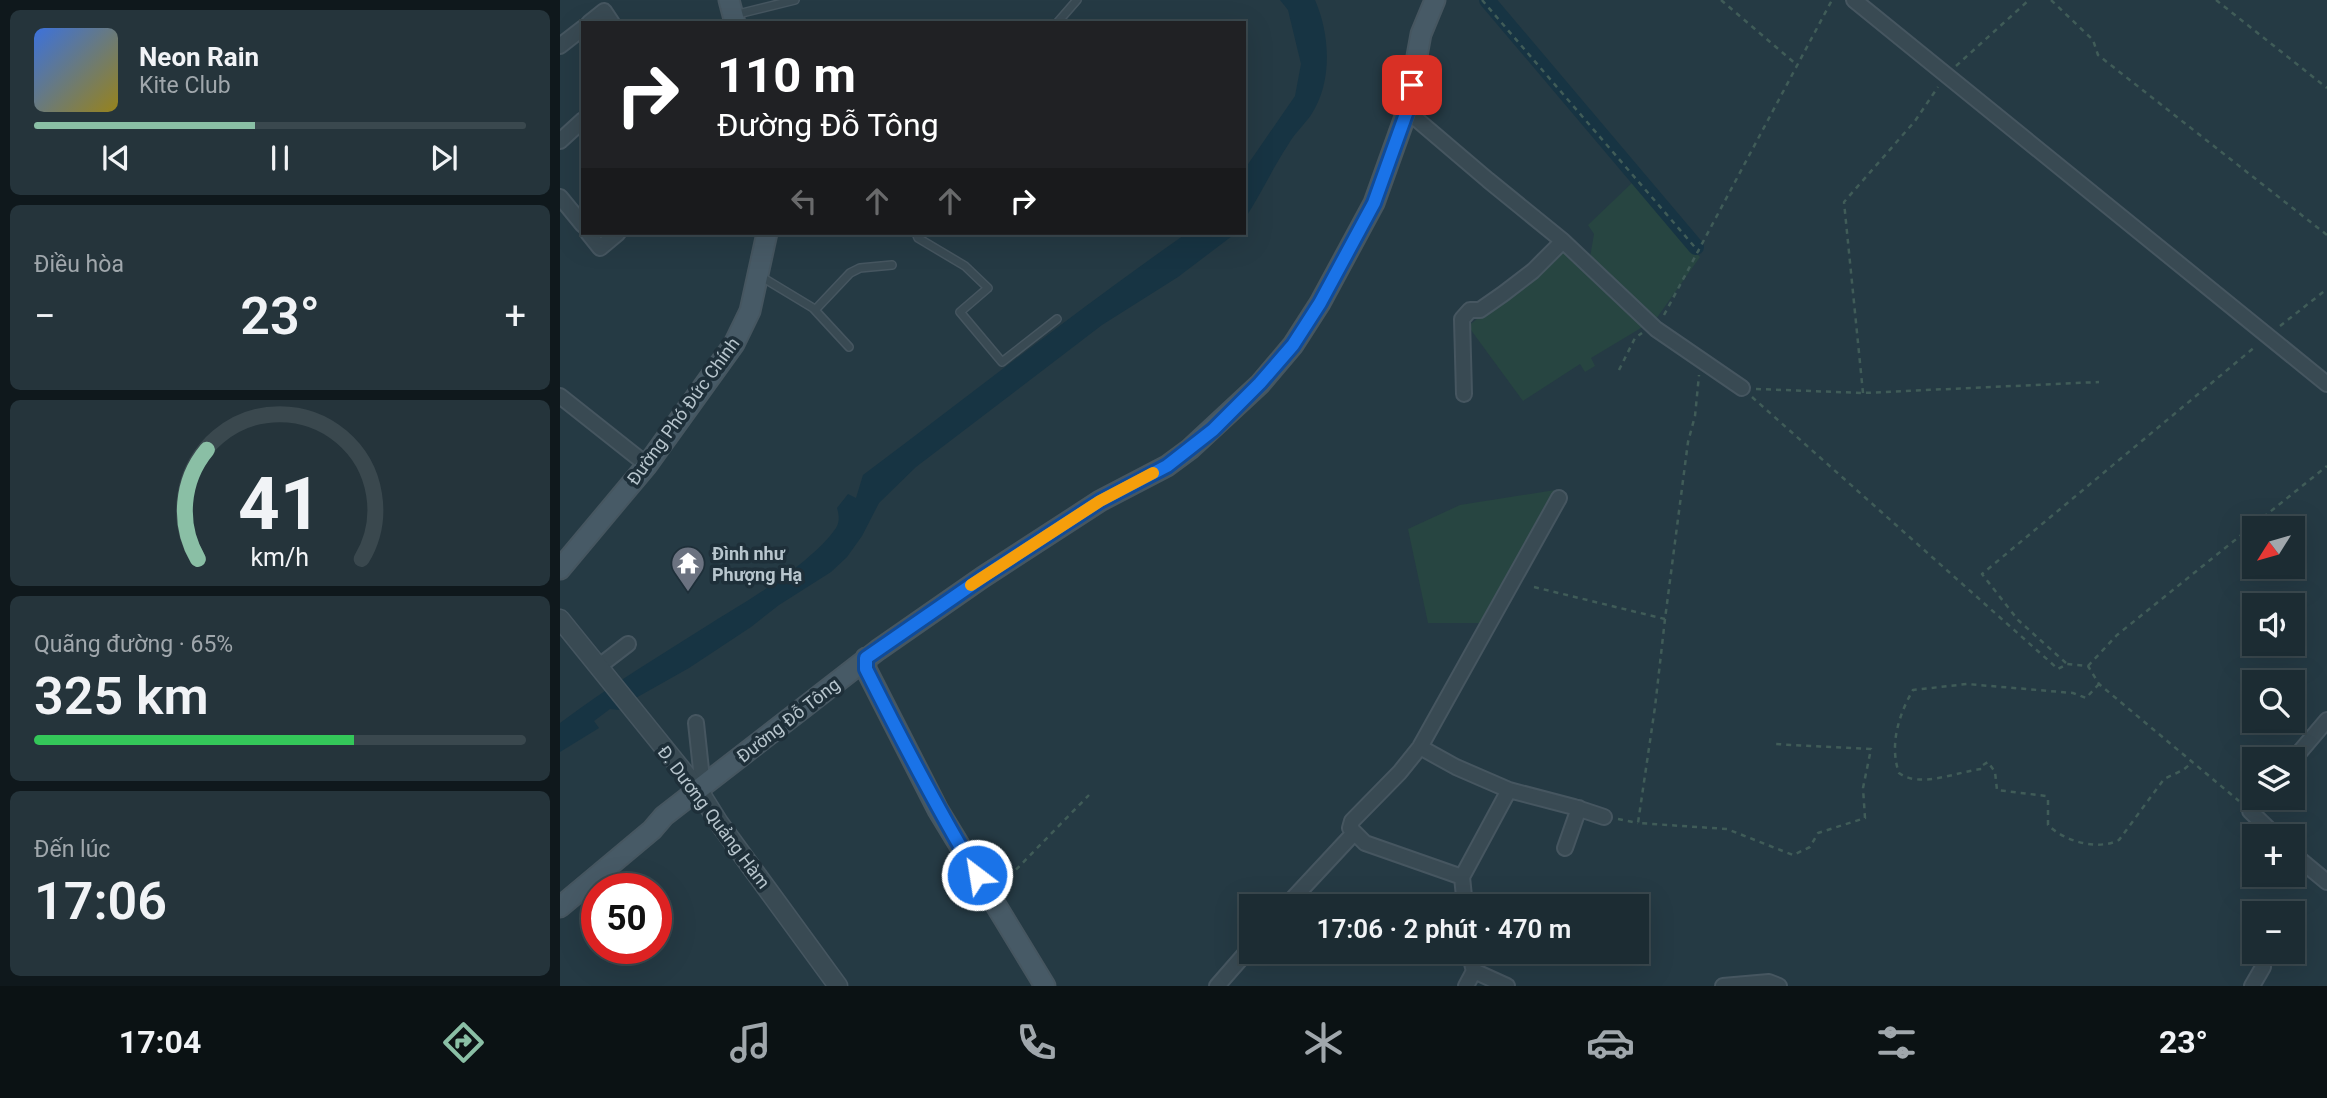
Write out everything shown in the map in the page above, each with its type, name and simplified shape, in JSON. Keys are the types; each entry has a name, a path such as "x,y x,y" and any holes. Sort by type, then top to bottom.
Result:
{"main road":[{"name":"Đường Đỗ Tông","path":"560,907 652,830 664,816 866,658 1100,501 1167,466 1213,430 1260,383 1293,345 1320,303 1374,203 1407,111 1420,34 1435,0"},
{"name":"Đường Phó Đức Chính","path":"560,569 647,465 734,344 750,311 767,235"},
{"path":"866,658 866,669 938,810 1045,986"}],"street":[{"path":"1854,0 2327,384"},
{"path":"560,46 581,30"},
{"path":"1407,111 1563,241 1656,329 1742,388"},
{"path":"560,141 581,122"},
{"path":"560,197 581,223"},
{"path":"590,235 600,248 616,235"},
{"path":"1464,394 1464,308 1480,310 1533,271 1563,241"},
{"path":"560,396 647,465"},
{"path":"1462,877 1365,843 1350,828 1352,821 1400,772 1420,747 1559,498"},
{"name":"Đ. Dương Quảng Hàm","path":"560,619 634,713 701,789 719,823 838,986"},
{"path":"601,670 628,644"},
{"path":"2304,747 2327,720"},
{"path":"696,723 701,789"},
{"path":"1420,747 1456,767 1509,790 1604,817"},
{"path":"1464,894 1462,877 1509,790"},
{"path":"1565,848 1579,808"},
{"path":"2250,811 2264,824"},
{"path":"1297,894 1354,833"},
{"path":"2305,864 2327,882"},
{"path":"1217,986 1239,961"},
{"path":"1465,986 1474,971 1472,964"},
{"path":"2252,986 2263,967"},
{"path":"1474,971 1507,986"},
{"path":"1723,986 1769,982 1779,986"}],"lane":[{"path":"732,13 795,0"},
{"path":"1059,21 1077,0"},
{"path":"917,235 965,266 988,288 960,312 1002,362 1057,319"},
{"path":"815,310 850,273 860,268 892,265"},
{"path":"760,275 815,310 849,347"}],"path":[{"path":"1482,0 1699,252"},
{"path":"1721,0 1797,65"},
{"path":"1619,370 1635,338 1647,330 1656,329 1832,0"},
{"path":"1863,393 1844,202 1915,121 1947,75 2029,0"},
{"path":"2051,0 2093,40 2098,55 2327,235"},
{"path":"2216,0 2327,88"},
{"path":"2067,664 2018,620 1982,574 2327,289"},
{"path":"1638,823 1701,358"},
{"path":"1742,388 1863,393 2099,382"},
{"path":"1742,388 2058,669 2067,664 2088,666"},
{"path":"2088,666 2117,635 2327,466"},
{"path":"1534,587 1665,619"},
{"path":"2088,666 2099,684 2250,811"},
{"path":"2099,684 2086,698 2073,693 1968,684 1913,690 1897,722 1896,758 1899,773 1917,779 1948,777 1965,770 1982,769 1988,762 1995,772 1997,790 2046,796 2048,825 2057,834 2069,840 2111,844 2119,841 2164,779 2193,762"},
{"path":"1604,817 1638,823 1727,829 1793,855 1810,847 1818,833 1865,818 1863,788 1871,749 1774,744"},
{"path":"990,897 1088,795"}],"green space":[{"path":"1635,180 1700,257 1656,319 1591,358 1595,366 1585,372 1580,364 1523,401 1468,326 1564,251 1587,275 1594,234 1588,225"},
{"path":"1555,490 1495,623 1428,623 1408,529 1460,505"}],"water":[{"path":"1280,0 1315,0 1326,43 1323,88 1311,115 1290,141 1246,217 1246,167 1295,96 1301,64 1288,10"},
{"path":"1184,235 1233,235 1178,277 1102,325 916,467 879,503 862,536 847,557 831,572 689,668 619,710 610,709 594,721 599,728 560,752 560,723 616,683 796,567 836,528 839,518 837,508 848,494 856,498 863,475"}],"waterway":[{"path":"1487,0 1696,247"}],"slow traffic":[{"path":"971,585 1100,501 1153,473"}],"place":[{"name":"Đình như Phượng Hạ","path":"688,593"}],"route":[{"path":"977,875 904,747 866,669 866,658 1100,501 1167,466 1213,430 1260,383 1293,345 1320,303 1374,203 1407,111 1412,85"}]}
